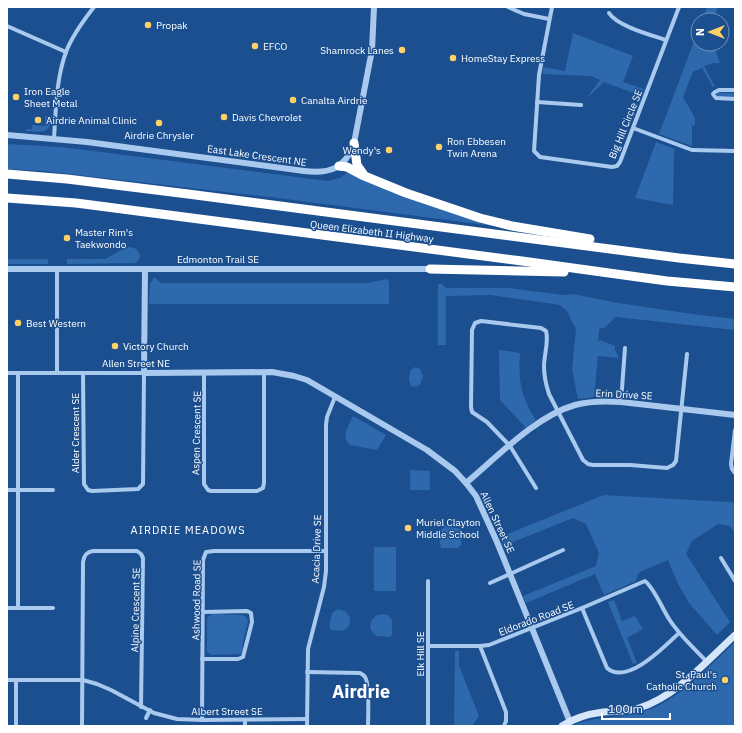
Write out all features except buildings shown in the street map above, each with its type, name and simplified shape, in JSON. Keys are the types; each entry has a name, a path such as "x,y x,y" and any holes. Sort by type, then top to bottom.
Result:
{"highway":[{"path":"354,143 358,169 364,175 374,180"},
{"path":"339,166 347,167 374,180 429,202 480,218 512,226 597,240 623,250"},
{"name":"Queen Elizabeth II Highway","path":"7,174 135,187 735,264"},
{"name":"Queen Elizabeth II Highway","path":"7,198 76,203 522,261 602,273 666,281 735,287"},
{"path":"430,269 602,273"}],"main road":[{"path":"562,726 587,715 630,710 648,705 670,694 735,635"}],"street":[{"path":"54,138 60,72 66,52 71,41 94,7"},
{"path":"339,166 349,156 354,143 372,50 374,7"},
{"path":"508,7 524,14 550,19"},
{"name":"Big Hill Circle SE","path":"552,7 539,71 534,148 540,157 614,166 620,162 679,7"},
{"path":"609,13 619,22 666,40"},
{"path":"7,26 66,52"},
{"path":"735,90 719,90 714,92 716,98 735,99"},
{"path":"537,102 581,105"},
{"path":"633,128 692,150 735,151"},
{"name":"East Lake Crescent NE","path":"7,135 54,138 309,172 328,171 339,166"},
{"name":"Edmonton Trail SE","path":"7,269 430,269"},
{"path":"57,373 58,269"},
{"path":"144,373 145,270"},
{"path":"536,488 510,446 471,409 472,330 473,326 478,321 541,328 546,331 547,338 544,365 549,394 583,460 588,464 594,465 630,465 667,468 673,466 676,461 687,354"},
{"path":"621,402 625,348"},
{"name":"Allen Street NE","path":"7,373 264,372"},
{"name":"Aspen Crescent SE","path":"204,373 204,484 208,490 211,491 257,491 263,488 264,483 264,372"},
{"name":"Allen Street SE","path":"264,372 282,373 307,380 432,453 455,471 466,483 476,496 510,573 570,722"},
{"path":"18,373 18,608"},
{"name":"Alder Crescent SE","path":"83,373 83,481 86,487 92,491 136,490 141,488 143,484 144,373"},
{"name":"Acacia Drive SE","path":"307,726 308,649 325,579 326,425 327,417 335,397"},
{"name":"Erin Drive SE","path":"466,483 533,427 568,407 602,401 735,415"},
{"path":"735,430 731,464 735,473"},
{"path":"7,490 53,490"},
{"path":"490,583 563,550"},
{"name":"Alpine Crescent SE","path":"82,726 84,558 89,552 92,551 139,552 144,558 141,706"},
{"name":"Ashwood Road SE","path":"202,720 203,560 206,552 325,551"},
{"path":"721,558 735,581"},
{"path":"643,576 679,633 706,661"},
{"name":"Elk Hill SE","path":"428,581 428,726"},
{"name":"Eldorado Road SE","path":"428,646 480,646 499,641 645,581"},
{"path":"7,608 53,608"},
{"path":"582,608 606,668 614,672 625,671 640,666 650,660 679,633"},
{"path":"202,659 238,659 243,657 252,617 247,611 203,612"},
{"path":"480,646 506,712 506,721 504,726"},
{"path":"307,672 360,674 364,676 368,686 368,726"},
{"name":"Albert Street SE","path":"7,680 83,680 111,690 150,710 177,719 307,719"},
{"path":"16,680 16,726"},
{"path":"146,718 150,710"},
{"path":"245,720 245,726"}],"shaded area":[{"path":"707,7 718,7 716,12 705,12"},
{"path":"573,33 633,56 623,82 644,89 641,96 604,82 586,99 600,80 591,76 543,74 543,67 565,71"},
{"path":"690,52 716,52 720,63 713,63 704,66 715,86 713,87 702,68 693,72 683,97 695,118 695,125 692,126 692,146 659,134"},
{"path":"718,93 735,93 735,97 719,97 717,95"},
{"path":"45,116 52,116 51,122 44,131 26,131 26,129 32,129 32,125 45,126"},
{"path":"656,142 675,149 673,205 635,198"},
{"path":"7,144 62,147 328,181 340,178 348,172 420,202 494,226 270,197 44,171 7,169"},
{"path":"130,247 138,251 140,258 136,263 67,264 67,259 105,259 125,248"},
{"path":"7,259 48,259 48,264 7,264"},
{"path":"154,277 161,283 368,283 387,279 389,282 389,304 149,304 150,284"},
{"path":"438,284 442,284 446,288 508,288 563,295 573,294 618,303 735,319 735,330 616,317 604,328 600,328 598,342 600,340 615,346 615,350 619,358 598,356 594,397 578,399 572,369 576,329 567,311 560,305 490,295 446,296 446,345 438,345"},
{"path":"499,350 520,353 520,380 527,404 536,420 526,428 500,400"},
{"path":"415,367 420,369 423,376 420,385 416,387 411,386 409,380 410,371"},
{"path":"353,416 386,435 377,450 350,445 347,442 346,431"},
{"path":"410,470 430,471 430,490 410,490"},
{"path":"604,495 735,503 735,533 730,526 718,524 692,541 686,554 730,622 717,635 689,603 678,584 668,560 640,572 636,581 604,595 595,574 526,603 523,596 596,566 599,553 586,524 573,518 503,546 500,537"},
{"path":"446,526 461,529 461,545 458,548 441,548 438,534"},
{"path":"374,547 396,547 396,591 374,591"},
{"path":"614,600 622,621 635,616 643,629 627,638 637,663 633,664 608,602"},
{"path":"338,609 345,611 350,617 349,626 343,631 331,630 329,627 332,613"},
{"path":"213,614 243,615 247,618 248,621 242,652 240,654 212,655 207,652 207,619"},
{"path":"382,614 388,615 392,620 392,635 390,637 376,636 371,630 372,619"},
{"path":"735,642 735,726 573,726 590,720 634,714 655,707 668,700 692,683"},
{"path":"455,651 459,651 459,666 479,716 472,726 454,726"}],"place":[{"name":"Propak","path":"148,25"},
{"name":"EFCO","path":"255,46"},
{"name":"Shamrock Lanes","path":"402,50"},
{"name":"HomeStay Express","path":"453,58"},
{"name":"Iron Eagle Sheet Metal","path":"16,97"},
{"name":"Canalta Airdrie","path":"293,100"},
{"name":"Davis Chevrolet","path":"224,117"},
{"name":"Airdrie Animal Clinic","path":"38,120"},
{"name":"Airdrie Chrysler","path":"159,123"},
{"name":"Ron Ebbesen Twin Arena","path":"439,147"},
{"name":"Wendy's","path":"389,150"},
{"name":"Master Rim's Taekwondo","path":"67,238"},
{"name":"Best Western","path":"18,323"},
{"name":"Victory Church","path":"115,346"},
{"name":"Muriel Clayton Middle School","path":"408,528"},
{"name":"St. Paul's Catholic Church","path":"725,680"}],"district":[{"name":"AIRDRIE MEADOWS","path":"188,530"},
{"name":"Airdrie","path":"361,692"}]}
